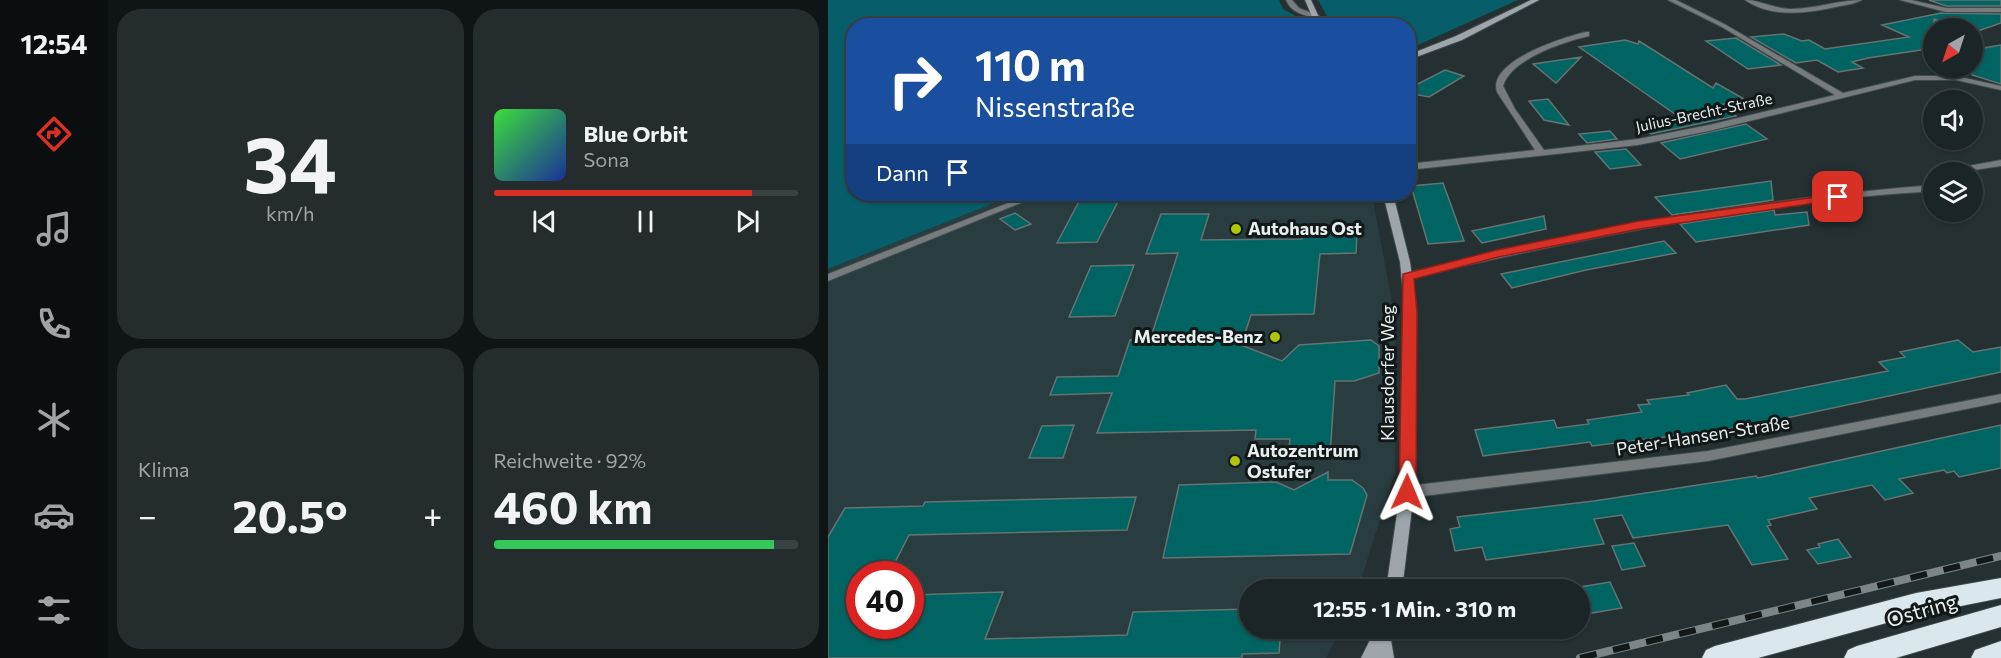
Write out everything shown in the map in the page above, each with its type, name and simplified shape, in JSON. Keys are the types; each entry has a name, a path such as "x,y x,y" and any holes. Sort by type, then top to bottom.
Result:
{"highway":[{"path":"1714,658 1916,604 2001,588"},
{"name":"Ostring","path":"1857,658 2001,616"},
{"path":"1984,658 2001,653"}],"street":[{"path":"1289,0 1291,6 1305,14 1316,16"},
{"path":"1308,0 1316,16"},
{"path":"1416,55 1459,38 1536,0"},
{"path":"1671,0 1724,26 1841,95"},
{"path":"1748,0 1761,6 1785,11 1818,9 1858,0"},
{"path":"1903,0 1946,10 2001,10"},
{"path":"1818,9 1833,15"},
{"path":"1541,152 1504,98 1499,87 1501,79 1508,69 1557,42 1586,34"},
{"name":"Julius-Brecht-Straße","path":"1416,166 1638,142 1930,77 1971,80 2001,88"},
{"path":"1983,166 2001,163"},
{"path":"1407,276 1497,254 1639,225 1791,202 1923,189"},
{"path":"828,278 1020,201"},
{"name":"Klausdorfer Weg","path":"1390,201 1407,276 1411,321 1407,492 1395,579"},
{"name":"Peter-Hansen-Straße","path":"1407,492 1708,456 2001,398"},
{"path":"1370,658 1381,639"},
{"path":"1384,639 1385,658"}],"shaded area":[{"path":"828,0 1279,0 1283,9 1300,18 846,18 846,201 999,201 828,269"},
{"path":"1318,0 1518,0 1416,46 1416,18 1328,18"},
{"path":"999,201 1373,201 1395,319 1395,473 1361,579 1239,579 1239,639 1336,639 1326,658 828,658 828,269"}],"building":[{"path":"1929,0 2001,0 2001,6 1946,6"},
{"path":"1941,13 2001,14 2001,23 1983,29 1983,18 1923,18 1923,51 1868,58 1852,62 1863,68 1838,72 1817,60 1796,63 1751,37 1784,34 1802,41 1809,40 1825,49 1909,37 1882,25"},
{"path":"1736,38 1781,65 1748,69 1706,41"},
{"path":"1625,40 1638,44 1639,41 1713,88 1716,83 1744,99 1720,105 1736,116 1651,134 1641,126 1682,119 1579,47"},
{"path":"2001,45 2001,84 1982,78 1983,48"},
{"path":"1581,57 1556,83 1533,64"},
{"path":"1445,70 1464,76 1429,97 1416,95 1416,85"},
{"path":"1548,99 1569,125 1544,120 1529,101"},
{"path":"1746,124 1767,139 1680,159 1661,143"},
{"path":"1610,131 1617,139 1587,143 1579,134"},
{"path":"1626,149 1641,165 1610,169 1595,152"},
{"path":"1771,181 1773,200 1672,215 1655,197"},
{"path":"1443,183 1464,241 1428,244 1415,201 1416,186"},
{"path":"1079,201 1118,201 1097,242 1057,243"},
{"path":"1774,210 1775,215 1807,212 1809,225 1696,242 1680,224"},
{"path":"1015,213 1031,224 1015,230 1000,219"},
{"path":"1161,214 1209,214 1201,240 1302,239 1303,234 1357,233 1356,253 1320,254 1314,314 1251,315 1241,345 1282,361 1299,345 1371,340 1379,346 1379,373 1354,381 1335,381 1330,456 1288,457 1290,439 1255,439 1256,430 1097,433 1112,393 1050,395 1057,377 1118,376 1130,340 1150,340 1178,253 1146,254"},
{"path":"1544,216 1546,229 1482,243 1472,231"},
{"path":"1664,241 1676,253 1586,270 1512,288 1501,274"},
{"path":"1134,265 1115,316 1069,317 1091,266"},
{"path":"1958,340 1973,352 2001,347 2001,372 1744,427 1592,446 1590,442 1483,456 1475,430 1554,420 1557,428 1589,424 1587,420 1642,412 1638,405 1650,404 1647,400 1689,395 1687,393 1726,385 1737,399 1745,399 1888,371 1879,362 1905,357 1900,352"},
{"path":"1074,425 1063,458 1029,458 1042,426"},
{"path":"2001,425 2001,468 1959,477 1954,471 1947,473 1944,470 1899,479 1913,493 1885,500 1872,485 1809,498 1817,509 1768,520 1771,525 1767,526 1788,559 1752,565 1728,525 1633,538 1622,515 1594,519 1604,544 1486,560 1482,547 1455,551 1450,529 1460,527 1457,517 1594,501 1756,476 1758,478"},
{"path":"1328,472 1328,480 1352,480 1363,488 1367,495 1350,554 1163,558 1179,485 1276,482 1294,490"},
{"path":"1136,497 1127,530 909,535 896,561 846,561 846,639 924,639 924,595 1003,592 985,639 1127,635 1133,612 1239,609 1239,639 1280,639 1279,653 1242,654 1242,658 828,658 828,537 845,508 923,506 925,502"},
{"path":"1838,539 1851,557 1818,564 1807,550 1820,547 1818,544"},
{"path":"1634,543 1645,566 1622,570 1612,546"},
{"path":"1610,582 1622,608 1590,613 1590,585"}],"railway":[{"path":"1580,658 2001,556"}],"place":[{"name":"Autohaus Ost","path":"1236,229"},
{"name":"Mercedes-Benz","path":"1275,337"},
{"name":"Autozentrum Ostufer","path":"1235,461"}],"route":[{"path":"1407,492 1411,312 1407,276 1497,254 1639,225 1838,197"}]}
